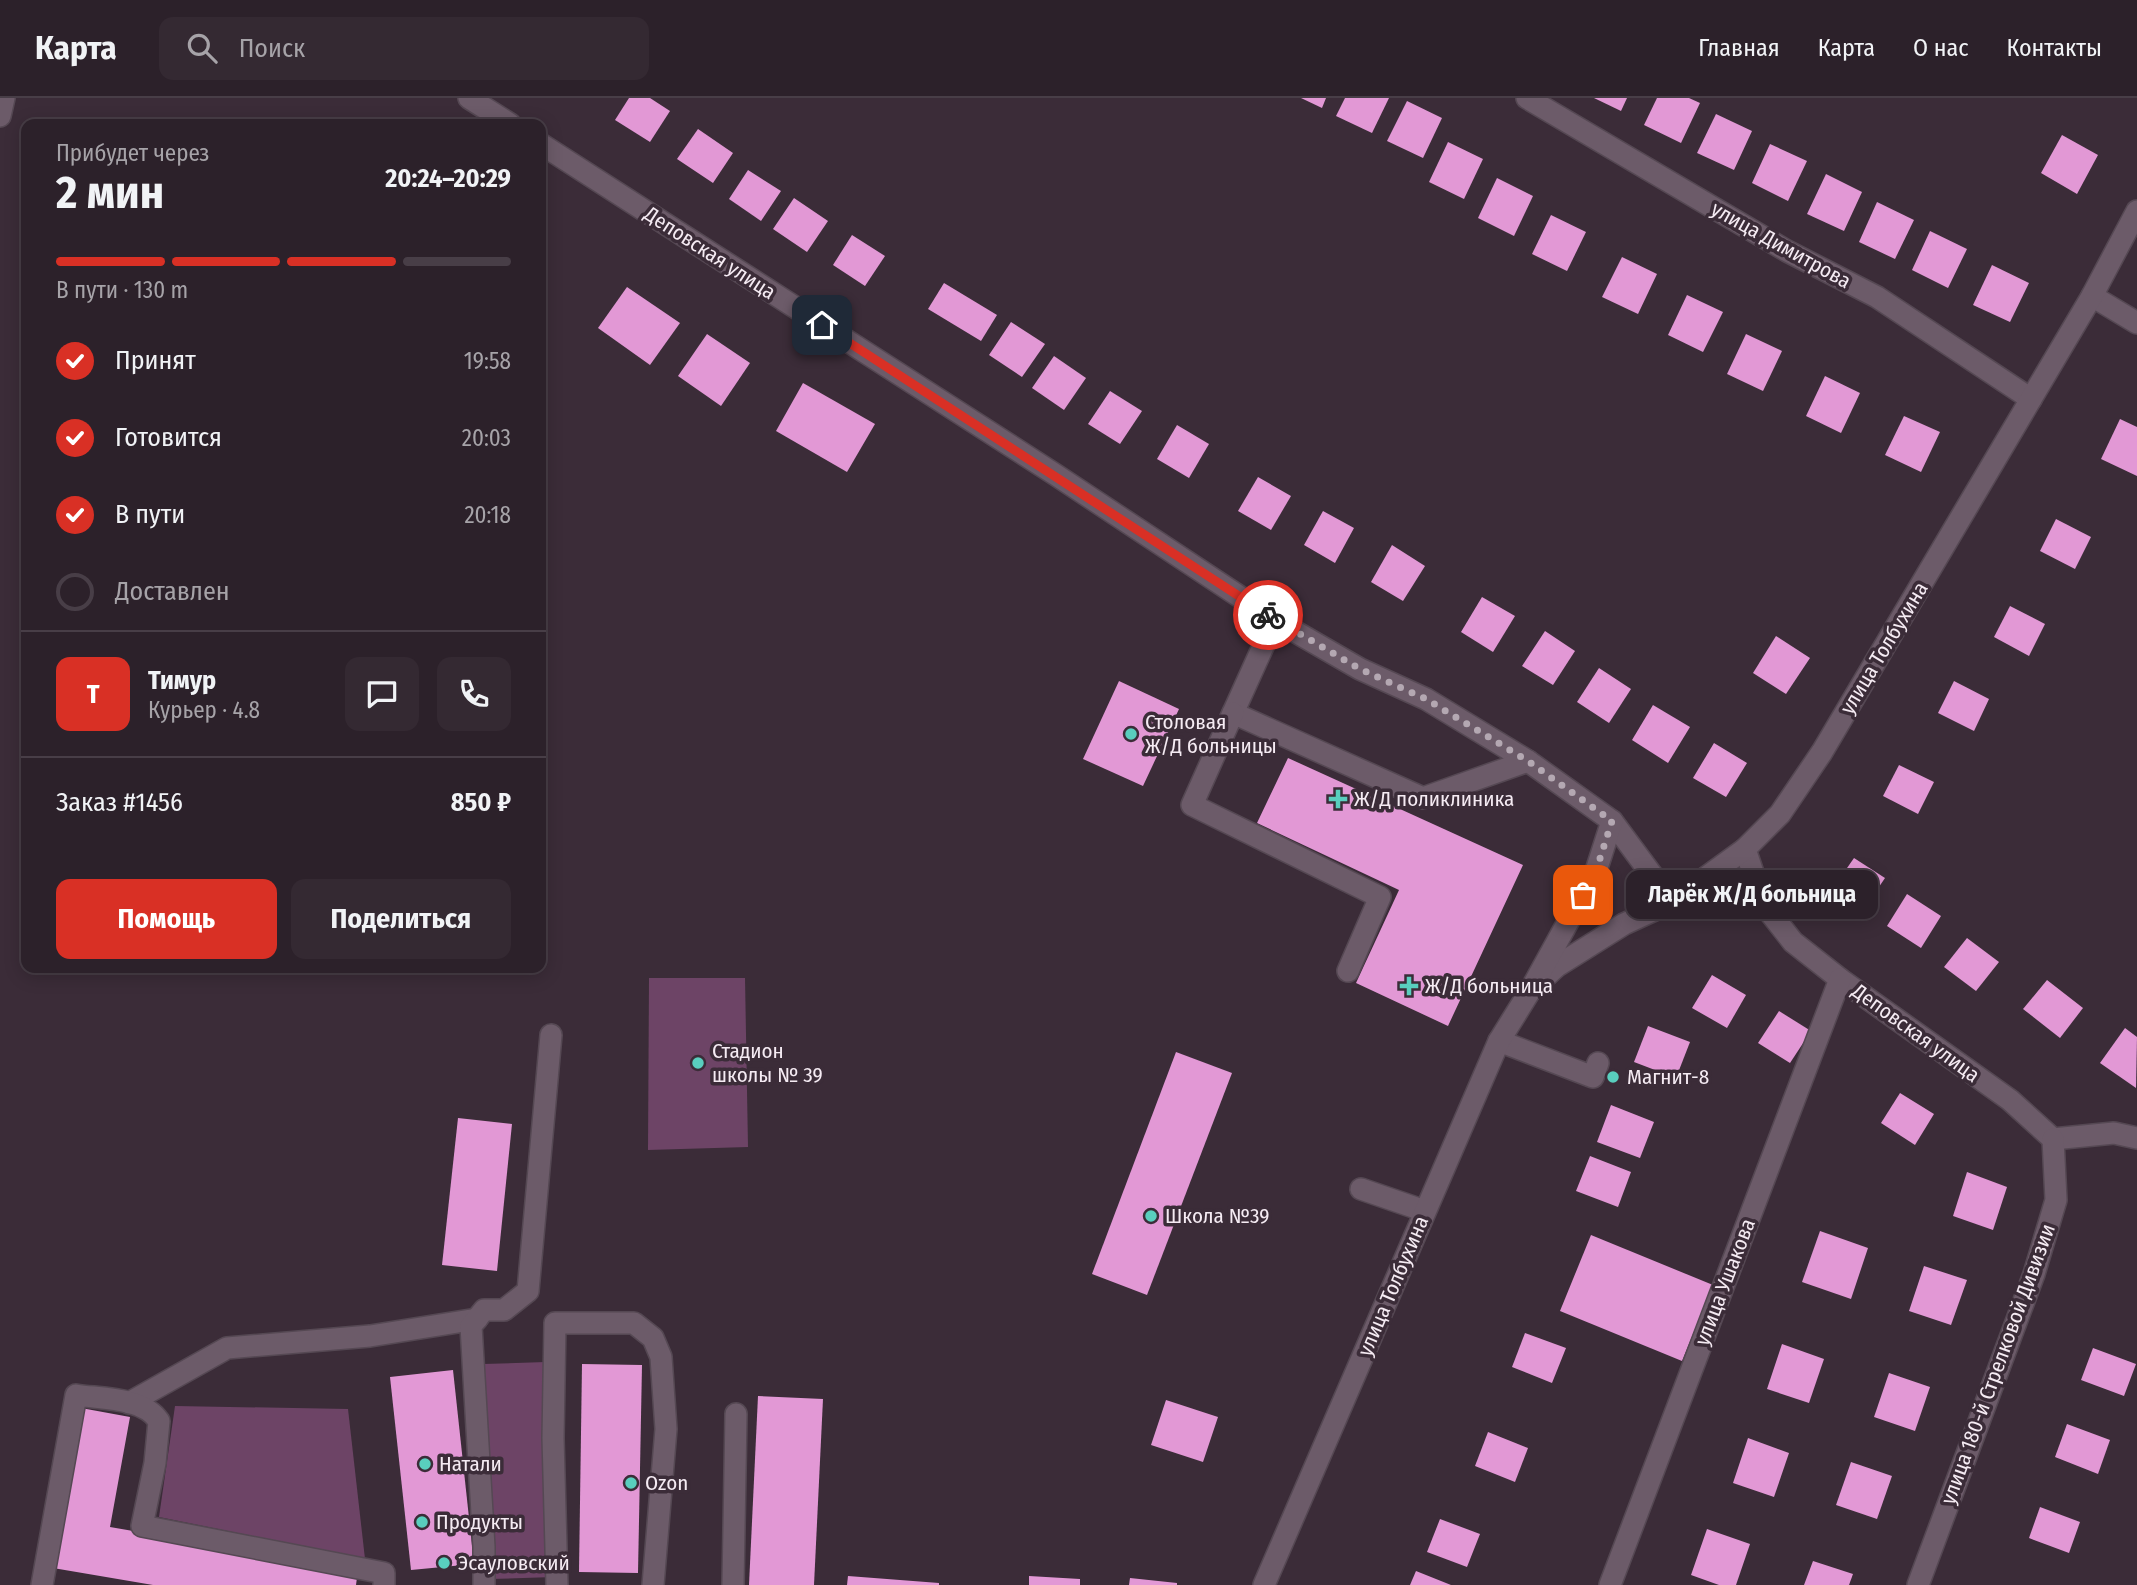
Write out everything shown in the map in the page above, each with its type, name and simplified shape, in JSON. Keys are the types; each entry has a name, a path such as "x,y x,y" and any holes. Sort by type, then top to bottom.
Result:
{"street":[{"path":"0,116 4,98"},
{"path":"469,98 502,119"},
{"name":"улица Димитрова","path":"1527,98 1787,251 1877,297 2031,399"},
{"name":"Деповская улица","path":"546,147 1056,475 1275,620 1360,669 1426,699 1528,761 1612,821 1672,902"},
{"name":"улица Толбухина","path":"1530,991 1557,966 1624,925 1672,902 1745,849 1780,814 1822,752 2092,296 2137,211"},
{"path":"2092,296 2137,323"},
{"path":"1275,620 1192,805 1380,897 1348,971"},
{"path":"1233,713 1423,798 1528,761"},
{"name":"улица Толбухина","path":"1264,1585 1499,1041 1530,991 1596,871 1612,821"},
{"name":"Деповская улица","path":"1745,849 1764,905 1793,942 1840,979 2010,1100 2053,1139"},
{"name":"улица Ушакова","path":"1610,1585 1840,979"},
{"path":"484,1585 471,1326 484,1311 504,1310 528,1291 551,1035"},
{"path":"1499,1041 1594,1077 1598,1063"},
{"path":"2053,1139 2114,1133 2137,1138"},
{"name":"улица 180-й Стрелковой Дивизии","path":"1918,1585 2038,1262 2056,1200 2053,1139"},
{"path":"1361,1189 1425,1211"},
{"path":"129,1403 228,1348 370,1336 477,1319"},
{"path":"557,1585 553,1438 555,1323 634,1323 653,1338 661,1357 666,1429 653,1585"},
{"path":"42,1585 76,1395 129,1403 148,1409 159,1421 155,1463 142,1526 384,1573 384,1585"},
{"path":"733,1585 736,1414"}],"shaded area":[{"name":"Стадион школы № 39","path":"649,978 745,978 748,1147 648,1150"},
{"path":"546,1362 554,1577 490,1579 483,1364"},
{"path":"175,1406 348,1409 365,1559 159,1517"}],"building":[{"path":"629,98 650,98 670,111 650,142 615,120"},
{"path":"1301,98 1326,98 1322,108"},
{"path":"1345,98 1389,98 1372,133 1336,116"},
{"path":"1594,98 1627,98 1621,111"},
{"path":"1657,98 1689,98 1700,103 1681,143 1644,125"},
{"path":"1407,101 1442,118 1423,158 1387,141"},
{"path":"1716,114 1752,131 1734,170 1697,153"},
{"path":"698,129 733,153 713,183 677,159"},
{"path":"2062,135 2098,155 2077,194 2041,173"},
{"path":"1448,142 1483,159 1464,199 1429,182"},
{"path":"1770,144 1807,161 1788,201 1752,183"},
{"path":"748,170 781,191 761,221 729,199"},
{"path":"1826,174 1862,192 1844,231 1807,214"},
{"path":"1497,178 1533,196 1514,236 1478,218"},
{"path":"794,198 828,221 807,252 773,229"},
{"path":"1877,202 1914,220 1895,259 1859,242"},
{"path":"1551,215 1586,232 1567,271 1532,254"},
{"path":"1930,231 1967,249 1948,288 1912,270"},
{"path":"852,235 885,256 865,286 833,265"},
{"path":"1622,257 1657,274 1638,314 1602,297"},
{"path":"1992,265 2029,283 2010,322 1973,305"},
{"path":"944,283 997,315 981,341 928,309"},
{"path":"627,287 680,323 650,365 598,328"},
{"path":"1687,295 1723,312 1703,352 1668,335"},
{"path":"1011,322 1045,344 1022,377 989,355"},
{"path":"707,334 750,363 721,406 678,376"},
{"path":"1746,334 1782,351 1763,391 1727,374"},
{"path":"1054,356 1086,378 1064,410 1032,388"},
{"path":"1825,376 1860,393 1841,433 1806,416"},
{"path":"803,383 875,424 847,472 776,431"},
{"path":"1110,391 1142,411 1120,444 1088,424"},
{"path":"1904,416 1940,432 1921,472 1885,455"},
{"path":"2120,419 2137,427 2137,476 2101,459"},
{"path":"1177,425 1209,444 1189,478 1157,459"},
{"path":"1258,477 1291,496 1271,530 1238,511"},
{"path":"1323,511 1354,528 1335,563 1304,545"},
{"path":"2056,519 2091,537 2075,569 2040,551"},
{"path":"1392,545 1425,566 1403,601 1371,582"},
{"path":"1482,597 1515,616 1493,652 1461,632"},
{"path":"2010,606 2045,624 2029,656 1994,637"},
{"path":"1545,631 1575,651 1553,685 1522,666"},
{"path":"1776,636 1810,658 1786,694 1753,673"},
{"path":"1599,668 1631,689 1609,723 1577,702"},
{"name":"Столовая Ж/Д больницы","path":"1119,681 1179,709 1143,786 1083,759"},
{"path":"1954,681 1989,699 1974,731 1938,713"},
{"path":"1653,705 1690,727 1668,763 1632,740"},
{"path":"1714,743 1747,763 1726,797 1693,778"},
{"path":"1288,758 1523,865 1448,1026 1356,983 1399,890 1257,823"},
{"path":"1899,765 1934,782 1918,814 1883,796"},
{"path":"1854,858 1885,878 1862,912 1831,891"},
{"path":"1907,894 1941,916 1921,948 1887,926"},
{"path":"1967,938 1999,962 1976,991 1944,967"},
{"path":"1712,975 1746,995 1727,1028 1692,1008"},
{"path":"2047,980 2083,1008 2060,1038 2023,1009"},
{"path":"1779,1011 1811,1031 1790,1063 1758,1043"},
{"path":"1648,1026 1690,1042 1676,1078 1634,1062"},
{"path":"2125,1028 2137,1037 2136,1088 2100,1063"},
{"path":"1176,1052 1232,1073 1147,1295 1092,1274"},
{"path":"1900,1093 1934,1114 1915,1145 1881,1123"},
{"path":"1611,1105 1654,1122 1640,1158 1597,1142"},
{"path":"458,1118 512,1124 497,1271 442,1265"},
{"path":"1590,1156 1631,1172 1618,1207 1576,1191"},
{"path":"1967,1172 2007,1187 1993,1230 1953,1216"},
{"path":"1820,1231 1868,1248 1851,1299 1802,1282"},
{"path":"1591,1235 1713,1285 1682,1361 1560,1311"},
{"path":"1924,1266 1967,1280 1951,1325 1909,1311"},
{"path":"1525,1333 1566,1348 1552,1383 1512,1367"},
{"path":"1782,1344 1824,1359 1809,1403 1767,1389"},
{"path":"2093,1348 2136,1364 2124,1396 2081,1380"},
{"path":"582,1364 642,1365 638,1573 579,1572"},
{"path":"453,1370 474,1564 411,1570 390,1377"},
{"path":"1889,1373 1930,1387 1915,1431 1874,1417"},
{"path":"758,1396 823,1399 814,1585 749,1585"},
{"path":"1166,1400 1218,1417 1203,1462 1151,1445"},
{"path":"81,1408 130,1417 110,1527 358,1570 356,1585 153,1585 53,1568"},
{"path":"2067,1424 2110,1440 2098,1474 2055,1457"},
{"path":"1488,1432 1528,1448 1515,1482 1475,1466"},
{"path":"1748,1438 1789,1453 1774,1497 1733,1483"},
{"path":"1851,1462 1892,1476 1877,1519 1836,1505"},
{"path":"2040,1507 2080,1522 2069,1553 2029,1538"},
{"path":"1440,1519 1480,1534 1467,1567 1427,1552"},
{"path":"1707,1529 1750,1544 1736,1585 1719,1585 1691,1575"},
{"path":"1813,1561 1853,1574 1849,1585 1804,1585"},
{"path":"1416,1571 1451,1585 1410,1585"},
{"path":"848,1576 939,1583 939,1585 847,1585"},
{"path":"1029,1576 1080,1579 1080,1585 1029,1585"},
{"path":"1130,1578 1177,1583 1177,1585 1129,1585"}],"way so far":[{"path":"1268,615 1360,669 1426,699 1528,761 1612,821 1596,871 1583,895"}],"place":[{"name":"Столовая Ж/Д больницы","path":"1131,734"},
{"name":"Ж/Д поликлиника","path":"1338,799"},
{"name":"Ларёк Ж/Д больница","path":"1583,895"},
{"name":"Ж/Д больница","path":"1409,986"},
{"name":"Стадион школы № 39","path":"698,1063"},
{"name":"Магнит-8","path":"1613,1077"},
{"name":"Школа №39","path":"1151,1216"},
{"name":"Натали","path":"425,1464"},
{"name":"Ozon","path":"631,1483"},
{"name":"Продукты","path":"422,1522"},
{"name":"Эсауловский","path":"444,1563"}],"route":[{"path":"822,325 1268,615"}]}
